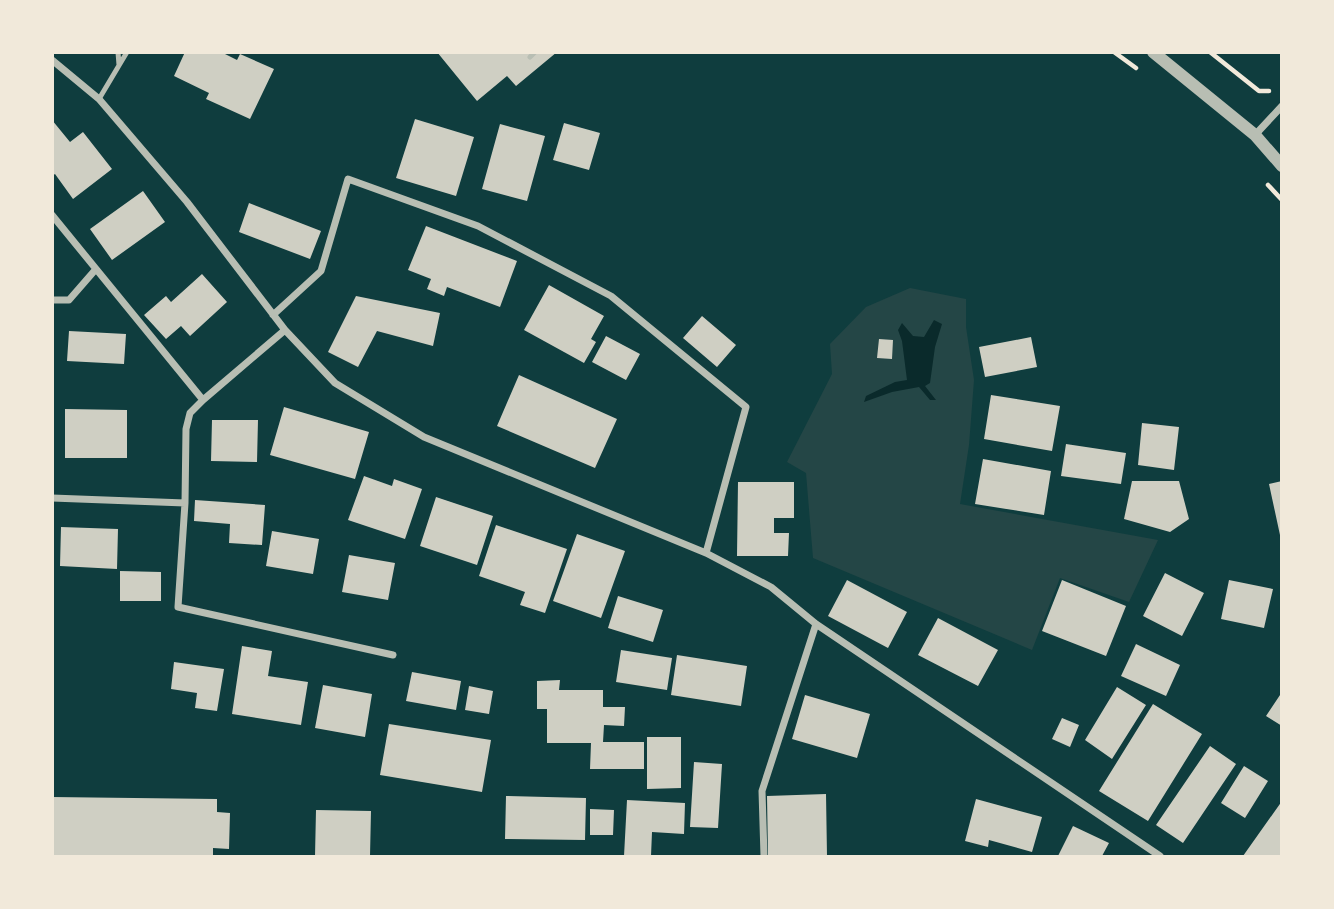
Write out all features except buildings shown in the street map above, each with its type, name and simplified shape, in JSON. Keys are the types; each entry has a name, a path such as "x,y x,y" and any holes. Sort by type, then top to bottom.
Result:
{"street":[{"path":"1153,52 1255,135 1282,166"},
{"path":"52,60 99,99 187,202 285,330 335,383 424,437 706,553 771,587 816,624 1160,856"},
{"path":"1255,135 1282,106"},
{"path":"273,315 321,271 348,180 478,226 611,296 746,407 706,553"},
{"path":"52,215 203,400"},
{"path":"52,300 69,300 96,269"},
{"path":"285,330 190,413 186,429 185,503 178,607 393,654"},
{"path":"52,498 185,503"},
{"path":"764,856 762,791 816,624"}],"lane":[{"path":"118,52 119,65"},
{"path":"99,99 128,52"},
{"path":"530,57 535,52"}],"path":[{"path":"1210,52 1259,91 1276,90"}],"shaded area":[{"path":"910,288 966,299 966,327 974,380 969,445 960,504 1158,540 1129,602 1060,578 1032,650 813,558 806,473 787,462 832,374 830,344 866,307"},
{"path":"934,320 942,324 935,347 930,383 925,386 936,400 930,400 919,387 892,392 864,402 866,396 895,382 907,380 898,330 902,323 913,336 924,337"}]}
